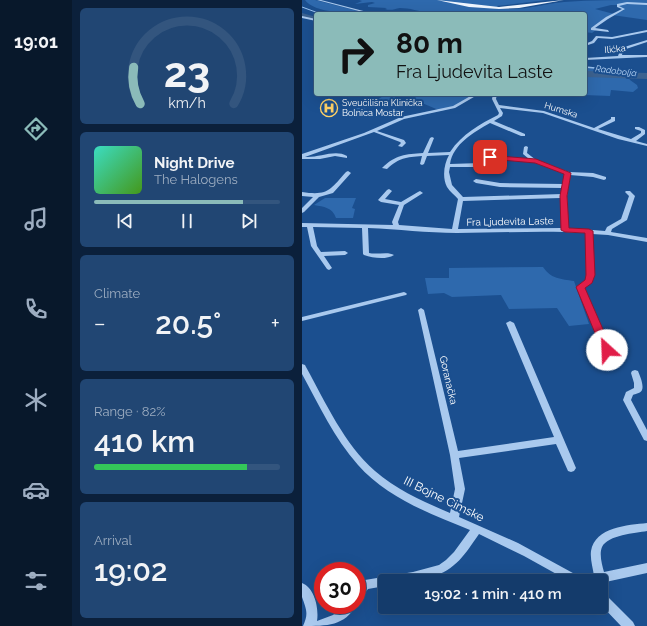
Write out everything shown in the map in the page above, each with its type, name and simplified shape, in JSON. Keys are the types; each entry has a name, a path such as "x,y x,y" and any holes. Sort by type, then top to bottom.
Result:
{"main road":[{"path":"439,0 462,5 486,7 518,7 562,0"}],"street":[{"path":"318,0 366,12"},
{"path":"639,0 647,3"},
{"path":"608,30 592,29 605,19 624,9 618,5 627,3 647,3"},
{"path":"302,17 314,20"},
{"path":"587,44 593,42 597,38 612,38 647,32"},
{"path":"620,56 622,50 647,41"},
{"path":"628,48 642,56"},
{"name":"Ilićka","path":"587,59 620,56 647,56"},
{"path":"302,157 374,131 410,116 454,107 473,96"},
{"path":"495,96 494,99 501,115 463,138 451,153 448,168 450,187 461,199 564,196"},
{"name":"Humska","path":"498,106 544,112 647,145"},
{"path":"595,129 610,123 614,120 613,118"},
{"path":"490,121 523,135"},
{"path":"632,141 643,133 643,130 637,128"},
{"path":"374,131 404,143 400,146"},
{"path":"422,164 423,156 428,152 432,138"},
{"path":"526,147 526,156 536,161 568,173 593,175 604,178"},
{"path":"385,168 400,157 451,153"},
{"path":"302,157 315,158 336,154 342,154 345,157"},
{"path":"490,157 536,161"},
{"path":"448,168 481,165"},
{"path":"302,194 317,196 331,192 348,173"},
{"name":"Fra Ljudevita Laste","path":"565,230 564,196 568,173"},
{"path":"476,182 500,185 565,186"},
{"path":"388,191 381,200 402,204"},
{"path":"608,233 609,228 624,220 632,196 628,192"},
{"path":"396,227 395,222 402,204 420,193"},
{"path":"302,211 317,196"},
{"name":"Fra Ljudevita Laste","path":"455,231 461,199"},
{"name":"Fra Ljudevita Laste","path":"302,225 396,227 455,231 589,231 647,240"},
{"path":"310,225 313,242 329,268"},
{"path":"365,227 366,254 374,256 391,255"},
{"path":"589,231 590,275 588,281 580,287 607,350"},
{"path":"319,254 345,252"},
{"path":"302,319 404,294"},
{"name":"Goranačka","path":"421,310 454,455 460,489 454,519"},
{"path":"510,322 571,468"},
{"name":"III Bojne Cimske","path":"302,368 348,447 376,478 408,498 477,529 566,574"},
{"path":"635,373 638,383 638,390 630,392 627,400 647,438"},
{"path":"454,455 559,440"},
{"path":"598,574 596,548 600,541 607,536 647,527"},
{"path":"366,585 432,573 443,568 451,563 477,529"},
{"path":"608,577 647,568"},
{"path":"302,588 310,600 312,621 309,626"},
{"path":"608,605 629,626"},
{"path":"318,626 339,619 344,614"}],"shaded area":[{"path":"305,0 315,0 362,12 334,12 316,8"},
{"path":"359,0 547,0 497,6 498,8 515,9 564,2 595,0 647,0 647,20 612,15 593,29 596,30 592,33 587,32 587,12 422,12 400,8 389,10 385,9 387,8 368,7 368,5 375,3 372,2 355,4 362,1","holes":["618,5 624,10 614,14 595,9"]},
{"path":"587,67 626,71 647,75 647,78 628,77 637,85 638,88 633,92 611,90 610,96 587,95"},
{"path":"383,96 400,96 346,115 342,114 371,103"},
{"path":"405,96 473,96 454,107 441,111"},
{"path":"325,198 356,198 352,208 355,209 353,218 336,218 330,210 314,205"},
{"path":"543,267 553,276 574,281 589,324 569,326 557,308 509,309 501,295 452,297 444,293 428,294 425,278 449,278 449,268"}],"waterway":[{"name":"Radobolja","path":"302,7 316,12"},
{"name":"Radobolja","path":"302,15 314,18"},
{"name":"Radobolja","path":"587,67 626,71 647,76"},
{"name":"Radobolja","path":"587,74 647,76"}],"place":[{"name":"Sveučilišna Klinička Bolnica Mostar","path":"329,108"}],"route":[{"path":"490,157 536,161 568,173 564,196 565,230 589,231 590,275 588,281 580,287 587,307 607,350"}]}
